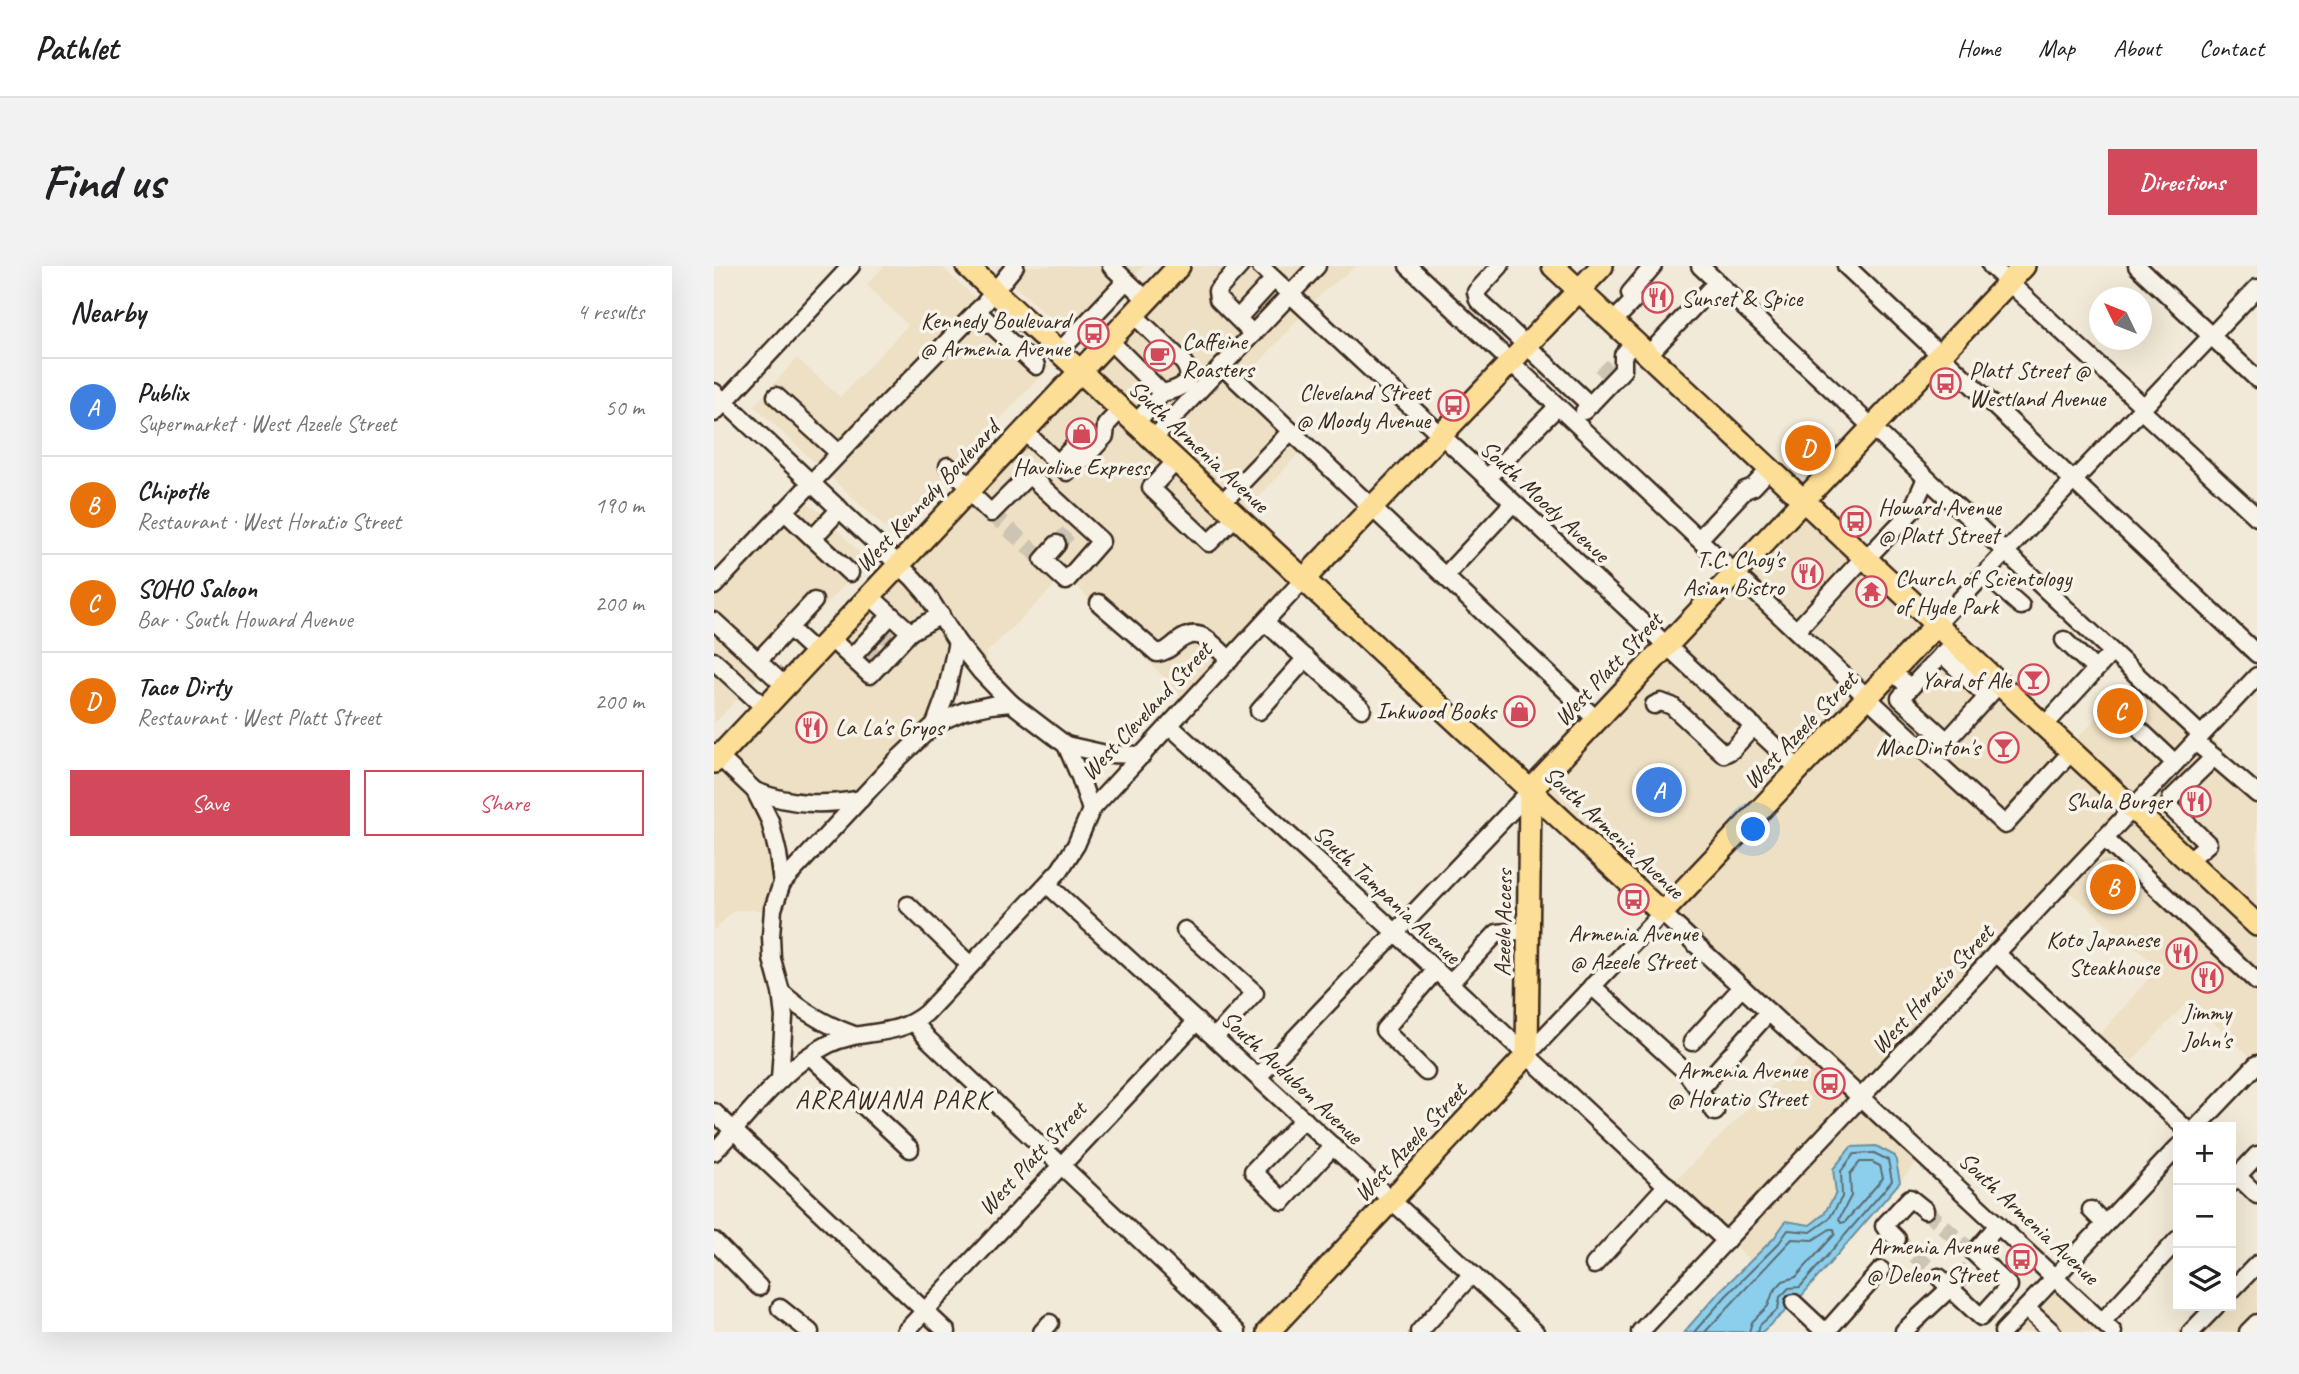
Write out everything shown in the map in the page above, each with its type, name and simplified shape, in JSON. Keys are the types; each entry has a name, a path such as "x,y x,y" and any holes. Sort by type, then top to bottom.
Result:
{"main road":[{"name":"South Armenia Avenue","path":"967,266 1662,913"},
{"name":"West Kennedy Boulevard","path":"716,757 1179,266"},
{"path":"1553,266 1613,322 1630,354 1770,469 1936,625 1948,648 1993,691 2044,726 2257,925"},
{"name":"West Cleveland Street","path":"1304,579 1602,266"},
{"name":"West Platt Street","path":"1530,791 2024,266"},
{"name":"West Azeele Street","path":"1662,913 1936,625"},
{"name":"Azeele Access","path":"1527,1055 1530,791"},
{"name":"West Azeele Street","path":"1268,1332 1527,1055"}],"street":[{"path":"851,266 717,402 811,482 920,586 957,642 1011,703 1066,745 1105,754 1143,755"},
{"path":"1024,430 1067,472 1081,457 1084,459 1105,436 1098,426 1128,416 1162,393 1176,390 1188,381 1188,371 1183,362 1140,307 1126,281 1111,266"},
{"path":"1240,266 1216,295 1253,334"},
{"name":"South Moody Avenue","path":"1260,266 1799,769"},
{"path":"1153,439 1317,266"},
{"path":"1408,266 1797,630 1866,699 2005,825 2072,751"},
{"path":"1500,266 1476,292 1478,300 1586,401"},
{"path":"1613,322 1633,301 1630,293 1653,266"},
{"path":"1700,266 2112,652 2214,757 2257,794"},
{"path":"1846,266 2257,654"},
{"path":"1990,266 2257,517"},
{"path":"2137,266 2257,379"},
{"path":"714,586 977,311 1013,267"},
{"path":"1238,318 1273,280"},
{"path":"977,311 1032,362 1126,281"},
{"path":"1586,401 1623,370 1630,354 1717,282"},
{"name":"West Azeele Street","path":"1936,625 2257,288"},
{"path":"1109,340 1162,393"},
{"path":"1223,366 1596,719"},
{"path":"1573,422 1601,377"},
{"path":"776,396 839,453"},
{"path":"1487,478 1557,407"},
{"path":"1176,461 1151,488 1209,543 1229,510 1292,431"},
{"path":"1058,463 1077,443"},
{"path":"948,466 991,513 1029,475 1074,526 1101,541 1066,581 1043,560 1057,544"},
{"path":"1699,539 1745,490 1753,487 1770,469"},
{"path":"1797,630 1911,512 1926,478"},
{"path":"1445,576 1513,503"},
{"path":"813,538 840,509"},
{"path":"784,511 850,573"},
{"path":"1985,574 2021,606"},
{"name":"West Cleveland Street","path":"714,1152 780,1080 810,1056 826,1046 855,1035 889,1032 914,1022 926,1013 1048,885 1076,845 1091,810 1304,579"},
{"path":"870,596 910,632"},
{"path":"758,661 814,601"},
{"path":"1099,603 1157,653 1192,633 1202,636 1230,660"},
{"path":"877,646 891,615"},
{"path":"789,628 823,645 877,646 941,615"},
{"path":"714,621 785,686"},
{"path":"1265,622 1362,709"},
{"path":"2064,640 2095,669"},
{"path":"935,724 946,694 957,642"},
{"path":"1948,648 1900,698 1947,741 1993,691"},
{"path":"2044,726 2112,652"},
{"path":"1259,710 1306,658"},
{"path":"714,661 765,708"},
{"path":"1892,671 1910,688"},
{"name":"West Horatio Street","path":"1640,1332 2257,676"},
{"path":"1654,705 1661,702 1672,706 1724,754 1732,750 1754,726"},
{"path":"780,1080 784,1034 781,992 772,959 771,936 773,909 782,883 897,760 935,724 964,711 1011,703"},
{"name":"South Tampania Avenue","path":"1170,726 1726,1241"},
{"path":"2143,732 2175,763"},
{"path":"1066,745 1091,810"},
{"path":"716,757 755,791 774,798 806,804 862,799"},
{"path":"2189,860 2208,844 2170,807 2171,799 2214,757"},
{"path":"755,791 770,821 782,883"},
{"name":"West Platt Street","path":"1258,1077 1530,791"},
{"path":"2104,838 2257,982"},
{"name":"South Audubon Avenue","path":"1048,885 1535,1332"},
{"path":"908,905 970,965"},
{"name":"West Azeele Street","path":"1527,1055 1662,913"},
{"name":"South Armenia Avenue","path":"1662,913 2108,1327"},
{"path":"1185,930 1255,993 1215,1037"},
{"path":"1450,983 1497,933 1529,930"},
{"path":"1997,953 2179,1122"},
{"path":"1426,1072 1384,1030 1436,970"},
{"path":"1592,986 1686,1072 1715,1112"},
{"path":"1692,1042 1742,987"},
{"path":"781,992 806,1013 855,1035"},
{"path":"1699,1090 1769,1012"},
{"name":"West Platt Street","path":"905,1332 1197,1021"},
{"path":"914,1022 928,1039 1237,1332"},
{"path":"810,1056 910,1149"},
{"path":"2202,1122 2257,1064"},
{"path":"714,1112 947,1332"},
{"path":"1304,1119 1253,1171 1283,1201 1333,1146"},
{"path":"2003,1332 2173,1152"},
{"path":"2236,1174 2257,1155"},
{"path":"2236,1179 2257,1195"},
{"path":"1594,1265 1667,1185"},
{"path":"1897,1240 1884,1226 1910,1198 1925,1210"},
{"path":"2091,1210 2105,1224"},
{"path":"1904,1331 1949,1282 1980,1317 2009,1286 1970,1256 1998,1225"},
{"path":"714,1241 759,1287"},
{"path":"2108,1327 2173,1245"},
{"path":"2250,1282 2257,1264"},
{"path":"1794,1303 1826,1332 1881,1270"},
{"path":"1419,1332 1472,1274"},
{"path":"780,1308 810,1332"},
{"path":"2026,1308 2052,1332"},
{"path":"2191,1332 2211,1311"},
{"path":"2248,1332 2257,1323"}],"shaded area":[{"path":"884,266 941,266 1049,367 892,534 754,406 797,358 840,397 908,325 866,285"},
{"path":"994,266 1144,266 1074,341"},
{"path":"1190,266 1250,266 1302,315 1239,385 1301,451 1247,510 1301,567 1089,371"},
{"path":"1269,266 1356,266 1311,305"},
{"path":"1080,381 1294,579 1184,699 1066,575 985,654 1001,684 964,641 965,637 961,636 909,565"},
{"path":"796,494 821,513 866,562 714,724 714,580"},
{"path":"1808,514 1926,625 1798,759 1677,646"},
{"path":"900,575 920,597 949,643 939,691 929,720 857,793 839,796 791,795 759,785 729,757"},
{"path":"1937,635 2123,807 1860,1087 1672,913"},
{"path":"1667,655 1789,769 1661,903 1541,791"},
{"path":"2141,671 2199,726 2132,798 2073,743"},
{"path":"2210,736 2257,783 2257,915 2143,808"},
{"path":"720,767 750,796 763,823 775,879 765,910 735,910 714,930 714,774"},
{"path":"2134,818 2257,934 2257,1053 2252,1058 2189,1000 2132,1061 2099,1036 2158,967 2067,890"},
{"path":"1804,1053 1851,1097 1725,1230 1674,1182"},
{"path":"1862,1108 1918,1160 1900,1182 1895,1156 1833,1169 1836,1193 1824,1214 1810,1225 1785,1221 1774,1238 1750,1261 1733,1244"},
{"path":"2257,1251 2257,1332 2175,1332 2197,1311 2236,1311 2236,1272"},
{"path":"2056,1287 2103,1332 2014,1332"}],"water":[{"path":"1876,1146 1895,1156 1900,1182 1799,1299 1792,1294 1784,1303 1789,1308 1762,1332 1684,1332 1720,1291 1774,1238 1786,1221 1810,1225 1824,1214 1836,1193 1833,1169 1851,1147"}],"tunnel":[{"path":"1601,377 1615,363"},
{"path":"1077,443 1091,428"},
{"path":"991,513 1043,560"},
{"path":"1057,544 1069,532"},
{"path":"882,633 892,642"},
{"path":"867,649 877,657"},
{"path":"1925,1210 1967,1248"},
{"path":"1897,1239 1939,1277"},
{"path":"1957,1279 1970,1267"}],"place":[{"name":"Sunset & Spice","path":"1658,298"},
{"name":"Kennedy Boulevard @ Armenia Avenue","path":"1093,334"},
{"name":"Caffeine Roasters","path":"1159,355"},
{"name":"Platt Street @ Westland Avenue","path":"1946,384"},
{"name":"Cleveland Street @ Moody Avenue","path":"1453,406"},
{"name":"Havoline Express","path":"1081,433"},
{"name":"Taco Dirty","path":"1808,448"},
{"name":"Howard Avenue @ Platt Street","path":"1855,521"},
{"name":"T.C. Choy's Asian Bistro","path":"1807,573"},
{"name":"Church of Scientology of Hyde Park","path":"1872,592"},
{"name":"Yard of Ale","path":"2034,680"},
{"name":"Inkwood Books","path":"1519,711"},
{"name":"SOHO Saloon","path":"2120,711"},
{"name":"La La's Gryos","path":"812,727"},
{"name":"MacDinton's","path":"2003,747"},
{"name":"Publix","path":"1659,790"},
{"name":"Shula Burger","path":"2195,801"},
{"name":"Chipotle","path":"2113,887"},
{"name":"Armenia Avenue @ Azeele Street","path":"1633,899"},
{"name":"Koto Japanese Steakhouse","path":"2182,953"},
{"name":"Jimmy John's","path":"2207,978"},
{"name":"Armenia Avenue @ Horatio Street","path":"1830,1084"},
{"name":"Armenia Avenue @ Deleon Street","path":"2021,1260"}],"district":[{"name":"ARRAWANA PARK","path":"893,1099"}]}
